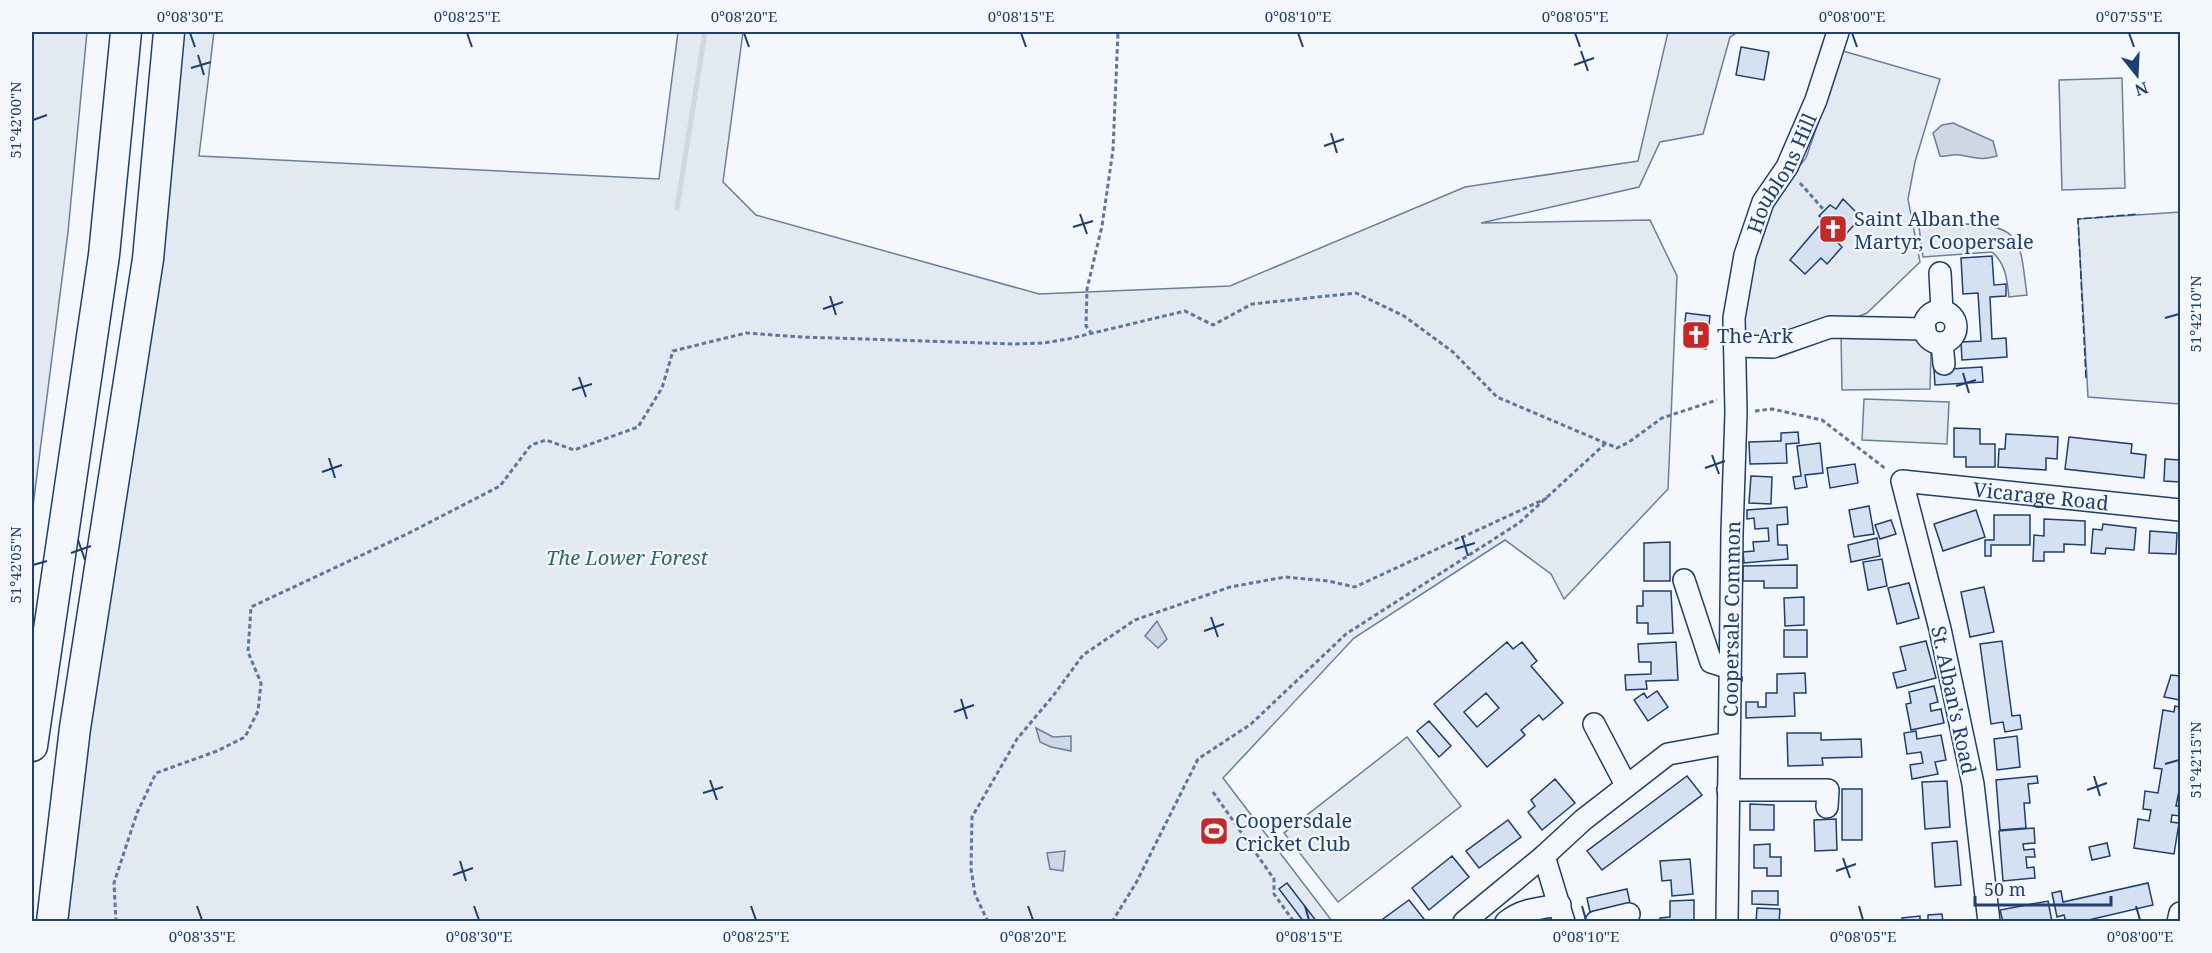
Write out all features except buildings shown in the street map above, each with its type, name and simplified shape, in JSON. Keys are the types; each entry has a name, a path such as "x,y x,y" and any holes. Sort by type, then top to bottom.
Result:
{"highway":[{"path":"32,746 104,255 126,32"},
{"path":"52,921 75,728 148,258 169,32"}],"street":[{"name":"Houblons Hill","path":"1734,318 1744,255 1763,202 1787,166 1816,100 1838,32"},
{"path":"1940,273 1942,311"},
{"path":"1942,311 1950,313 1956,324 1956,330 1943,353 1924,329 1924,324 1930,314 1942,311"},
{"name":"Coopersale Common","path":"1727,921 1736,412 1734,318"},
{"path":"1735,346 1773,347 1830,327 1924,329"},
{"name":"Vicarage Road","path":"1902,481 2181,510"},
{"name":"St. Alban's Road","path":"1902,481 1940,629 1973,784 1989,921"},
{"path":"1684,580 1711,662 1730,668"},
{"path":"1594,724 1626,785"},
{"path":"1464,921 1544,856 1583,820 1668,754 1729,743"},
{"path":"1728,790 1828,790 1827,807"},
{"path":"1506,921 1527,910 1562,913 1544,856"},
{"path":"2178,921 2181,913"},
{"path":"1596,921 1629,914"}],"path":[{"path":"1092,334 1086,327 1087,289 1102,226 1113,150 1118,32"},
{"path":"1787,166 1823,208"},
{"path":"116,921 114,883 137,813 156,773 218,751 245,737 258,711 261,682 248,652 251,607 407,534 500,486 531,444 546,440 574,450 638,427 662,388 673,351 746,333 801,338 1043,343 1092,334 1185,311 1213,325 1252,304 1356,293 1404,316 1445,346 1497,397 1617,448 1662,418 1722,399 1736,412 1772,409 1822,420 1902,481"},
{"path":"1112,921 1136,883 1198,759 1251,724 1346,634 1520,524 1607,442"},
{"path":"988,921 975,894 971,869 972,817 1017,739 1083,656 1135,620 1230,587 1286,577 1328,580 1355,587 1547,498"},
{"path":"1213,792 1274,879 1274,894 1294,921"}],"green space":[{"path":"32,32 87,32 68,232 32,514"},
{"name":"The Lower Forest","path":"164,32 214,32 199,156 659,179 678,32 743,32 723,182 756,215 1039,294 1230,286 1465,187 1638,161 1668,32 1738,32 1730,37 1703,134 1660,142 1639,187 1481,223 1650,220 1677,276 1668,489 1564,599 1551,574 1505,540 1354,638 1223,778 1332,921 58,922"},
{"path":"1843,51 1940,79 1915,162 1908,199 1920,262 1867,313 1842,323 1770,341 1743,339 1743,303 1769,204 1806,158"},
{"path":"2122,78 2125,188 2062,190 2059,80"},
{"path":"2180,212 2180,404 2088,397 2078,219"},
{"path":"1987,225 2010,234 2020,252 2027,295 2009,297 2003,267 1992,252 1923,257 1919,227"},
{"path":"1841,334 1916,334 1931,352 1930,389 1842,390"},
{"path":"1864,399 1949,402 1947,444 1862,440"},
{"path":"1407,737 1461,806 1338,902 1284,833"}],"shaded area":[{"path":"1953,123 1993,141 1997,156 1982,158 1957,155 1940,156 1933,133 1942,125"},
{"path":"1157,621 1167,639 1158,648 1145,636"},
{"path":"1036,728 1053,737 1071,736 1071,751 1040,742"},
{"path":"1065,851 1063,871 1050,869 1047,853"}],"waterway":[{"path":"677,208 705,32"}],"fence":[{"path":"2086,378 2078,219 2139,214"}],"place":[{"name":"Saint Alban the Martyr, Coopersale","path":"1833,229"},
{"name":"The Ark","path":"1696,335"},
{"name":"Coopersdale Cricket Club","path":"1214,831"}]}
